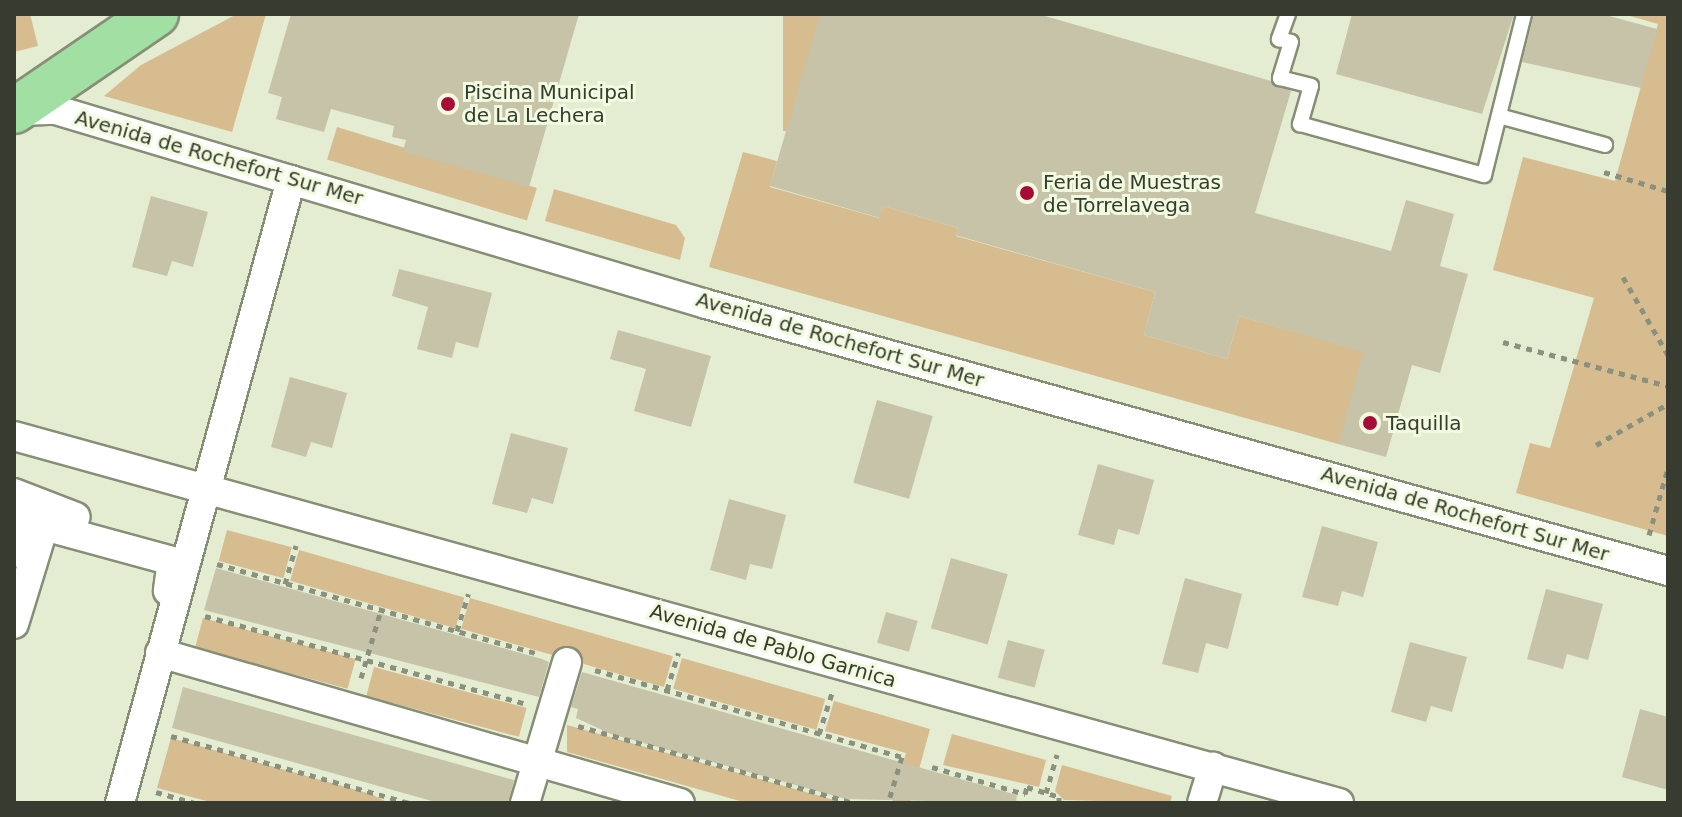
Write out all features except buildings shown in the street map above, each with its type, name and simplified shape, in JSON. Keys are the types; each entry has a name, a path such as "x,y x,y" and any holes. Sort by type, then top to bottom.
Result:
{"main road":[{"path":"14,111 156,14"}],"street":[{"name":"Avenida de Rochefort Sur Mer","path":"14,111 56,110 706,304 1668,571"},
{"path":"117,797 141,727 291,180"},
{"name":"Avenida de Pablo Garnica","path":"14,436 206,486 1339,803"},
{"path":"14,553 20,498 189,549"},
{"path":"14,624 44,526 174,565 117,797"},
{"path":"160,653 680,803"},
{"path":"525,803 567,662"},
{"path":"1202,803 1213,767"}],"lane":[{"path":"1288,14 1279,39 1291,42 1280,78 1311,86 1300,124 1484,175 1524,14"},
{"path":"1499,116 1605,145"}],"path":[{"path":"1623,277 1668,355"},
{"path":"1503,342 1668,386"},
{"path":"1596,445 1668,404"},
{"path":"1640,563 1668,468"},
{"path":"173,607 367,660 853,803"},
{"path":"352,706 381,610"},
{"path":"819,734 841,665"},
{"path":"141,727 409,803"},
{"path":"932,767 1025,794 1027,787 1059,803"},
{"path":"117,797 194,803"}],"shaded area":[{"path":"14,14 30,14 38,46 14,52"},
{"path":"237,14 266,14 232,132 104,96 141,65"},
{"path":"783,14 820,14 820,131 783,131"},
{"path":"1623,14 1668,14 1668,536 1516,493 1530,443 1550,448 1594,298 1493,270 1523,157 1615,181 1658,24"},
{"path":"337,127 537,188 527,221 327,160"},
{"path":"743,152 777,161 770,187 879,218 883,206 958,228 956,236 1155,292 1144,335 1227,359 1239,316 1412,365 1338,444 709,267"},
{"path":"554,189 676,225 685,238 680,260 545,221"},
{"path":"227,530 292,547 283,578 219,561"},
{"path":"299,550 464,597 456,628 290,581"},
{"path":"470,598 673,656 664,687 461,629"},
{"path":"203,618 356,659 348,689 195,648"},
{"path":"682,658 825,699 816,730 673,689"},
{"path":"374,667 527,708 519,737 366,696"},
{"path":"834,701 930,729 910,803 892,803 906,753 825,731"},
{"path":"567,725 845,803 747,803 567,752"},
{"path":"952,734 1046,760 1039,787 943,765"},
{"path":"171,738 371,794 389,803 214,803 157,788"},
{"path":"1062,765 1172,796 1170,803 1064,800 1055,791"}],"place":[{"name":"Piscina Municipal de La Lechera","path":"448,104"},
{"name":"Feria de Muestras de Torrelavega","path":"1027,193"},
{"name":"Taquilla","path":"1370,423"}]}
